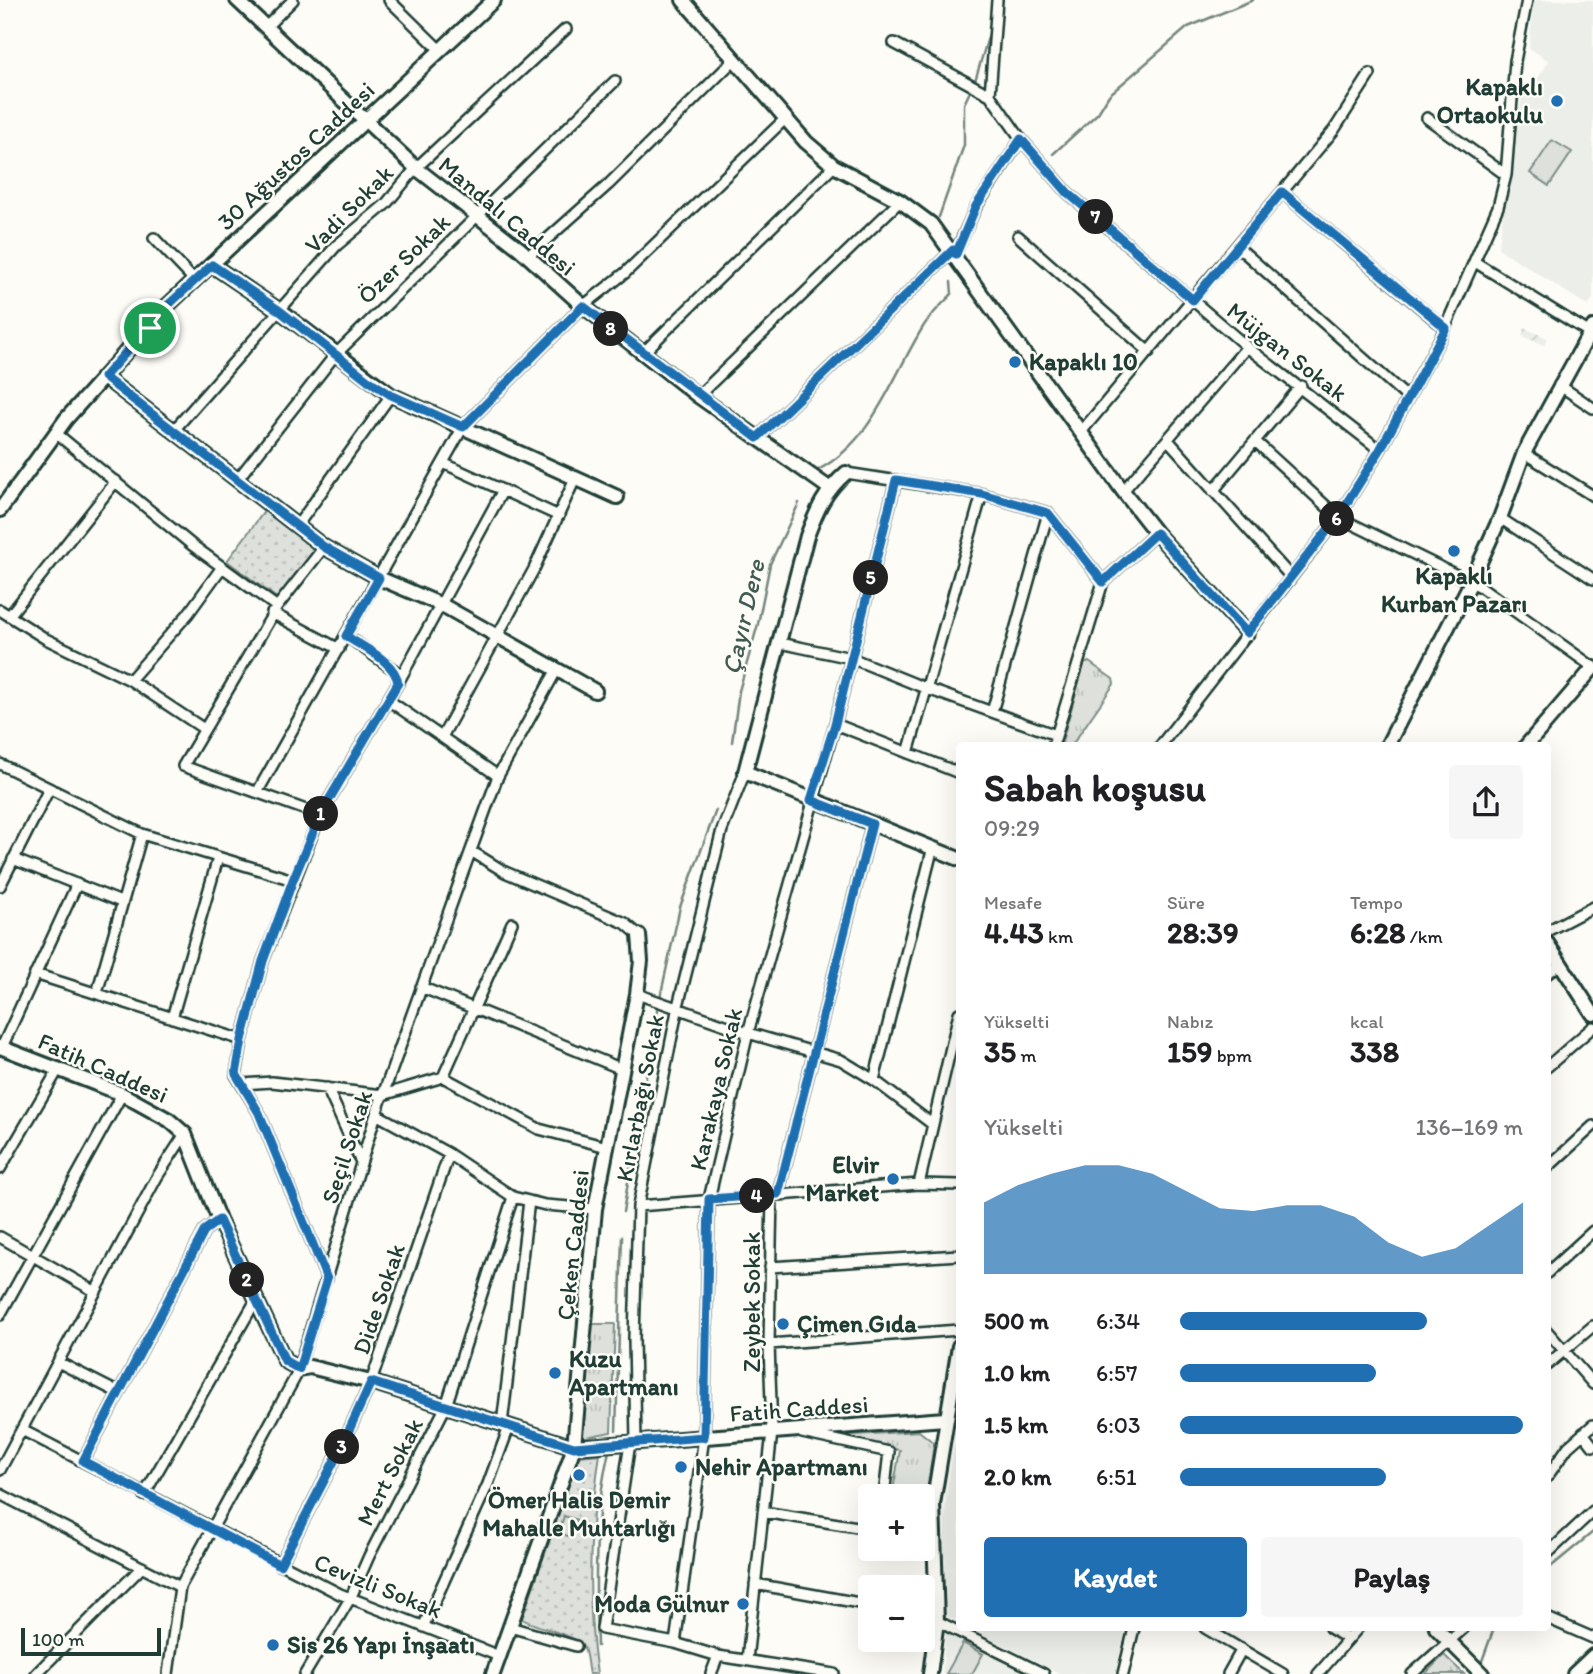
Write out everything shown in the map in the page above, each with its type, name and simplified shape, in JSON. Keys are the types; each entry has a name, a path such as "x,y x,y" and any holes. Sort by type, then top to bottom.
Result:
{"street":[{"name":"Mandalı Caddesi","path":"237,0 416,167 477,215 583,306 698,396 829,488"},
{"path":"266,27 293,0"},
{"path":"389,0 440,51"},
{"path":"683,0 806,142 834,166 900,201 931,224 954,252 1123,491 1156,533 1247,633"},
{"path":"894,43 989,95 997,0"},
{"path":"1163,742 1338,517 1380,450 1446,328 1498,207 1506,175 1515,61 1527,0"},
{"name":"30 Ağustos Caddesi","path":"0,510 104,377 194,280 490,2"},
{"name":"Vadi Sokak","path":"174,430 336,246 386,204 416,167 566,29"},
{"path":"527,257 609,184 735,59"},
{"path":"1081,432 1334,130 1370,74"},
{"name":"Özer Sokak","path":"237,480 335,355 615,81"},
{"name":"Müjgan Sokak","path":"989,95 1021,139 1068,193 1247,348 1301,386 1380,450"},
{"path":"258,791 463,427 583,306 625,273 786,118"},
{"path":"1427,118 1506,175"},
{"path":"757,438 954,252 976,206 1021,139"},
{"path":"642,354 834,166"},
{"path":"1282,192 1446,328"},
{"path":"698,396 900,201"},
{"path":"1017,236 1149,352"},
{"path":"154,238 194,280"},
{"path":"1238,247 1408,398"},
{"path":"1389,742 1471,582 1500,518 1524,453 1592,329 1475,262"},
{"path":"212,265 280,311 391,395 617,498"},
{"path":"1123,491 1247,348"},
{"path":"104,377 324,547 379,578 442,605 498,639 595,691"},
{"path":"1559,385 1593,408"},
{"path":"1213,491 1301,386"},
{"path":"297,526 391,395"},
{"path":"57,434 275,610 339,649"},
{"path":"1168,440 1291,577"},
{"path":"1255,441 1338,517 1471,582 1593,667 1529,742"},
{"path":"1524,453 1593,496"},
{"path":"443,463 559,516"},
{"path":"956,858 745,772 807,536 829,488 846,473 982,494 1048,513 1103,582"},
{"path":"442,737 498,639 575,478"},
{"name":"Karakaya Sokak","path":"675,1643 704,1437 709,1199 748,1033 811,800 835,724 896,480"},
{"path":"9,616 116,481"},
{"path":"327,1279 259,1113 236,1074 242,1040 263,961 320,815 398,683 503,491"},
{"path":"908,753 982,494"},
{"path":"992,712 1048,513"},
{"path":"1500,518 1593,579"},
{"path":"1054,742 1103,582 1156,533"},
{"path":"320,815 183,766 275,610 324,547"},
{"path":"130,680 188,614 222,567"},
{"path":"0,610 46,639 130,680 204,729"},
{"path":"346,636 397,672 398,683"},
{"path":"780,643 851,658 1056,735"},
{"name":"Seçil Sokak","path":"168,1674 180,1587 299,1369 376,1114 498,776 556,671"},
{"path":"388,700 498,776"},
{"path":"835,724 956,772"},
{"path":"0,764 142,834 293,880"},
{"name":"Kırlarbağı Sokak","path":"675,1643 602,1629 633,1443 638,1206 677,1006 722,830 745,772"},
{"path":"0,886 49,789"},
{"name":"Zeybek Sokak","path":"747,1660 772,1432 769,1344 775,1194 872,824"},
{"path":"97,993 142,834"},
{"path":"874,1080 933,847"},
{"path":"471,851 505,872 625,923 639,935"},
{"path":"172,1018 218,858"},
{"path":"13,859 121,902"},
{"path":"1,1047 77,884"},
{"path":"1551,929 1593,907"},
{"path":"443,1077 512,923"},
{"name":"Çeken Caddesi","path":"493,1674 574,1447 595,1209 637,995 641,961 639,935"},
{"path":"1551,949 1560,964 1588,994 1593,1014"},
{"path":"1551,971 1560,964"},
{"path":"35,974 242,1040"},
{"path":"421,987 622,1069"},
{"path":"637,995 677,1006 748,1033 841,1060 874,1080 932,1124"},
{"path":"1551,1064 1593,1027"},
{"path":"919,1184 932,1124 956,1039"},
{"name":"Fatih Caddesi","path":"1,1047 122,1094 169,1120 185,1134 219,1220 285,1361 299,1369 310,1367 371,1382 574,1447 945,1419"},
{"path":"0,1169 59,1068"},
{"path":"243,1084 272,1083 383,1095 443,1077 539,1129 607,1147"},
{"path":"327,1088 361,1162"},
{"path":"0,1315 122,1094"},
{"path":"376,1114 449,1154 513,1196 595,1209"},
{"path":"1551,1164 1593,1126"},
{"path":"0,1470 157,1177 185,1134"},
{"name":"Dide Sokak","path":"280,1565 339,1452 371,1382 449,1154"},
{"path":"638,1206 919,1184 956,1185"},
{"name":"Mert Sokak","path":"304,1674 351,1597 446,1406 513,1196"},
{"path":"424,1625 488,1484 505,1425 528,1200"},
{"path":"83,1461 205,1230 219,1220"},
{"path":"1551,1268 1593,1231"},
{"path":"0,1237 96,1292"},
{"path":"770,1267 956,1255"},
{"path":"144,1495 256,1300"},
{"path":"1551,1361 1593,1326"},
{"path":"769,1344 956,1330"},
{"path":"1551,1336 1593,1384"},
{"path":"58,1362 119,1394"},
{"path":"935,1490 956,1362"},
{"path":"1551,1471 1568,1447 1593,1425"},
{"name":"Cevizli Sokak","path":"22,1430 280,1565 351,1597 499,1656"},
{"path":"794,1431 889,1452 885,1484"},
{"path":"1583,1433 1593,1446"},
{"path":"0,1494 180,1587"},
{"path":"1551,1550 1593,1511"},
{"path":"763,1512 858,1527"},
{"path":"930,1561 937,1619 930,1674"},
{"path":"36,1674 142,1567"},
{"path":"755,1584 858,1603"},
{"path":"937,1619 956,1629"},
{"path":"1551,1620 1593,1638"},
{"path":"510,1627 576,1646"},
{"path":"960,1631 1044,1674"},
{"path":"1123,1674 1133,1631"},
{"path":"1210,1631 1283,1674"},
{"path":"1335,1631 1348,1639"},
{"path":"1318,1674 1355,1631"},
{"path":"1439,1631 1482,1674"},
{"path":"1412,1674 1461,1631"},
{"path":"675,1643 718,1656 834,1674"},
{"path":"1228,1674 1242,1649"},
{"path":"710,1674 718,1656"},
{"path":"1574,1674 1593,1656"}],"shaded area":[{"path":"1534,0 1593,0 1593,298 1588,306 1498,248 1522,96 1526,97 1549,61 1529,48"},
{"path":"1525,328 1547,338 1544,345 1522,336"},
{"path":"956,1445 956,1620 947,1616 944,1554 946,1496"},
{"path":"946,1630 1031,1674 942,1674"},
{"path":"976,1631 1124,1631 1116,1674 1061,1674"}],"green space":[{"path":"1552,140 1572,152 1549,186 1530,173"},
{"path":"266,509 317,547 278,599 227,561"},
{"path":"1089,662 1113,679 1114,684 1074,742 1062,742 1084,664"},
{"path":"592,1324 615,1324 611,1432 581,1438"},
{"path":"919,1431 934,1443 928,1484 894,1484 900,1450 838,1439 839,1436"},
{"path":"600,1454 590,1564 591,1619 597,1674 589,1674 585,1652 579,1642 522,1619 579,1456"},
{"path":"564,1516 577,1520 571,1537 559,1533"},
{"path":"963,1643 983,1654 972,1674 946,1674"},
{"path":"1444,1655 1464,1674 1425,1674"}],"waterway":[{"path":"1053,154 1098,113 1109,95 1188,27 1253,0"},
{"path":"939,217 964,145 964,104 975,81 991,27"},
{"name":"Çayır Dere","path":"818,470 854,442 880,407 926,323 952,294 951,282"},
{"name":"Çayır Dere","path":"732,742 739,691 758,624 770,564 799,503"},
{"name":"Çayır Dere","path":"660,998 680,907 716,810"},
{"path":"623,1212 658,1005"},
{"path":"616,1431 622,1236"},
{"path":"597,1646 598,1523 609,1451"},
{"path":"1551,1567 1593,1532"},
{"path":"1482,1661 1493,1631"}],"place":[{"name":"Kapaklı Ortaokulu","path":"1557,101"},
{"name":"Kapaklı 10","path":"1015,362"},
{"name":"Kapaklı Kurban Pazarı","path":"1454,551"},
{"name":"Elvir Market","path":"893,1179"},
{"name":"Çimen Gıda","path":"783,1324"},
{"name":"Kuzu Apartmanı","path":"555,1373"},
{"name":"Nehir Apartmanı","path":"681,1467"},
{"name":"Ömer Halis Demir Mahalle Muhtarlığı","path":"579,1475"},
{"name":"Moda Gülnur","path":"743,1604"},
{"name":"Sis 26 Yapı İnşaatı","path":"273,1645"}],"route":[{"path":"1021,139 1068,193 1193,300 1282,192 1446,328 1380,450 1338,517 1247,633 1156,533 1108,574 1103,582 1048,513 982,494 896,480 835,724 811,800 872,824 778,1194 709,1199 704,1437 574,1447 371,1382 339,1452 280,1565 83,1461 205,1230 219,1220 285,1361 299,1369 327,1279 259,1113 236,1074 263,961 293,880 320,815 398,683 397,672 346,636 379,578 324,547 104,377 150,328 167,306 212,265 280,311 391,395 463,427 583,306 642,354 757,438 953,250 956,254 976,206 1021,139"}]}
